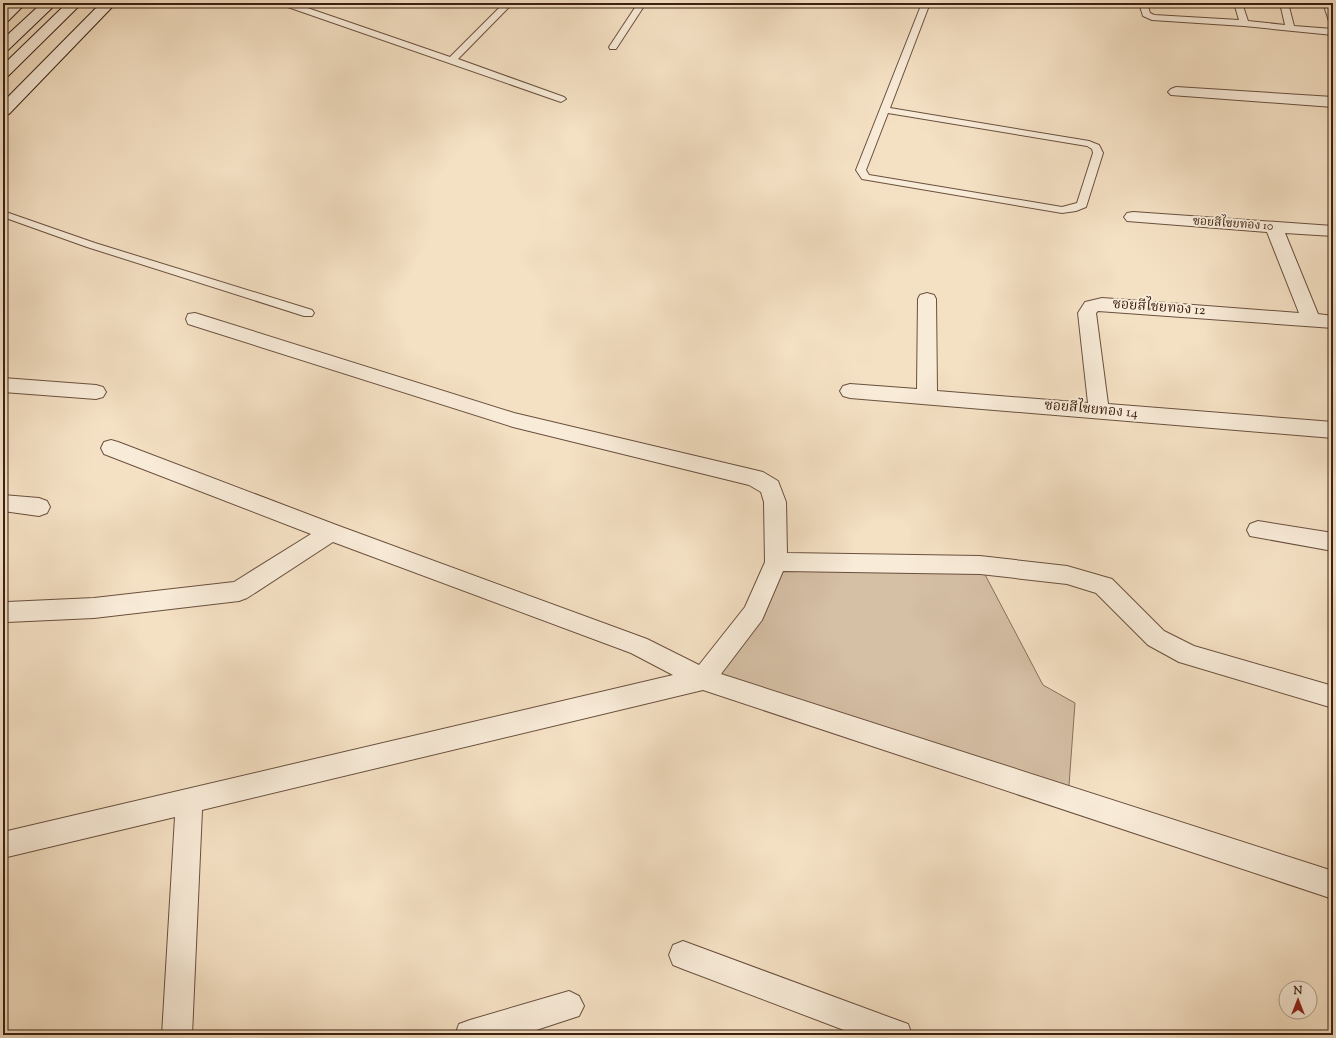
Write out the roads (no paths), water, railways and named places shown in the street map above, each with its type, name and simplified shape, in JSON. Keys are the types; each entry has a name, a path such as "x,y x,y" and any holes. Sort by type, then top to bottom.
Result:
{"street":[{"path":"3,47 50,3"},
{"path":"3,73 75,3"},
{"path":"3,112 109,3"},
{"path":"1176,92 1333,102"},
{"name":"ซอยสีไชยทอง 10","path":"1133,217 1333,231"},
{"path":"1274,227 1311,320"},
{"path":"927,299 927,397"},
{"name":"ซอยสีไชยทอง 12","path":"1099,411 1087,313 1092,306 1102,304 1333,322"},
{"path":"3,845 703,679 754,613 776,562 775,502 770,487 755,478 513,420 195,319"},
{"path":"3,385 96,392"},
{"name":"ซอยสีไชยทอง 14","path":"850,391 1333,430"},
{"path":"111,448 331,532 639,646 703,679 1333,885"},
{"path":"3,503 39,507"},
{"path":"1258,530 1333,542"},
{"path":"7,612 94,608 239,591 331,532"},
{"path":"776,562 980,565 1066,575 1104,586 1156,638 1188,655 1333,697"},
{"path":"177,1035 189,801"},
{"path":"683,955 897,1035"},
{"path":"470,1035 569,1006"}],"lane":[{"path":"285,3 452,60 561,100"},
{"path":"452,60 509,3"},
{"path":"613,47 642,3"},
{"path":"884,110 1090,144 1096,147 1098,153 1082,205 1076,208 1062,210 866,177 861,170 884,110 926,3"},
{"path":"1144,3 1146,14 1152,17 1244,23 1333,32"},
{"path":"1238,3 1244,23"},
{"path":"1284,3 1290,27"},
{"path":"1327,3 1333,21"},
{"path":"3,214 91,245 308,313"}]}
